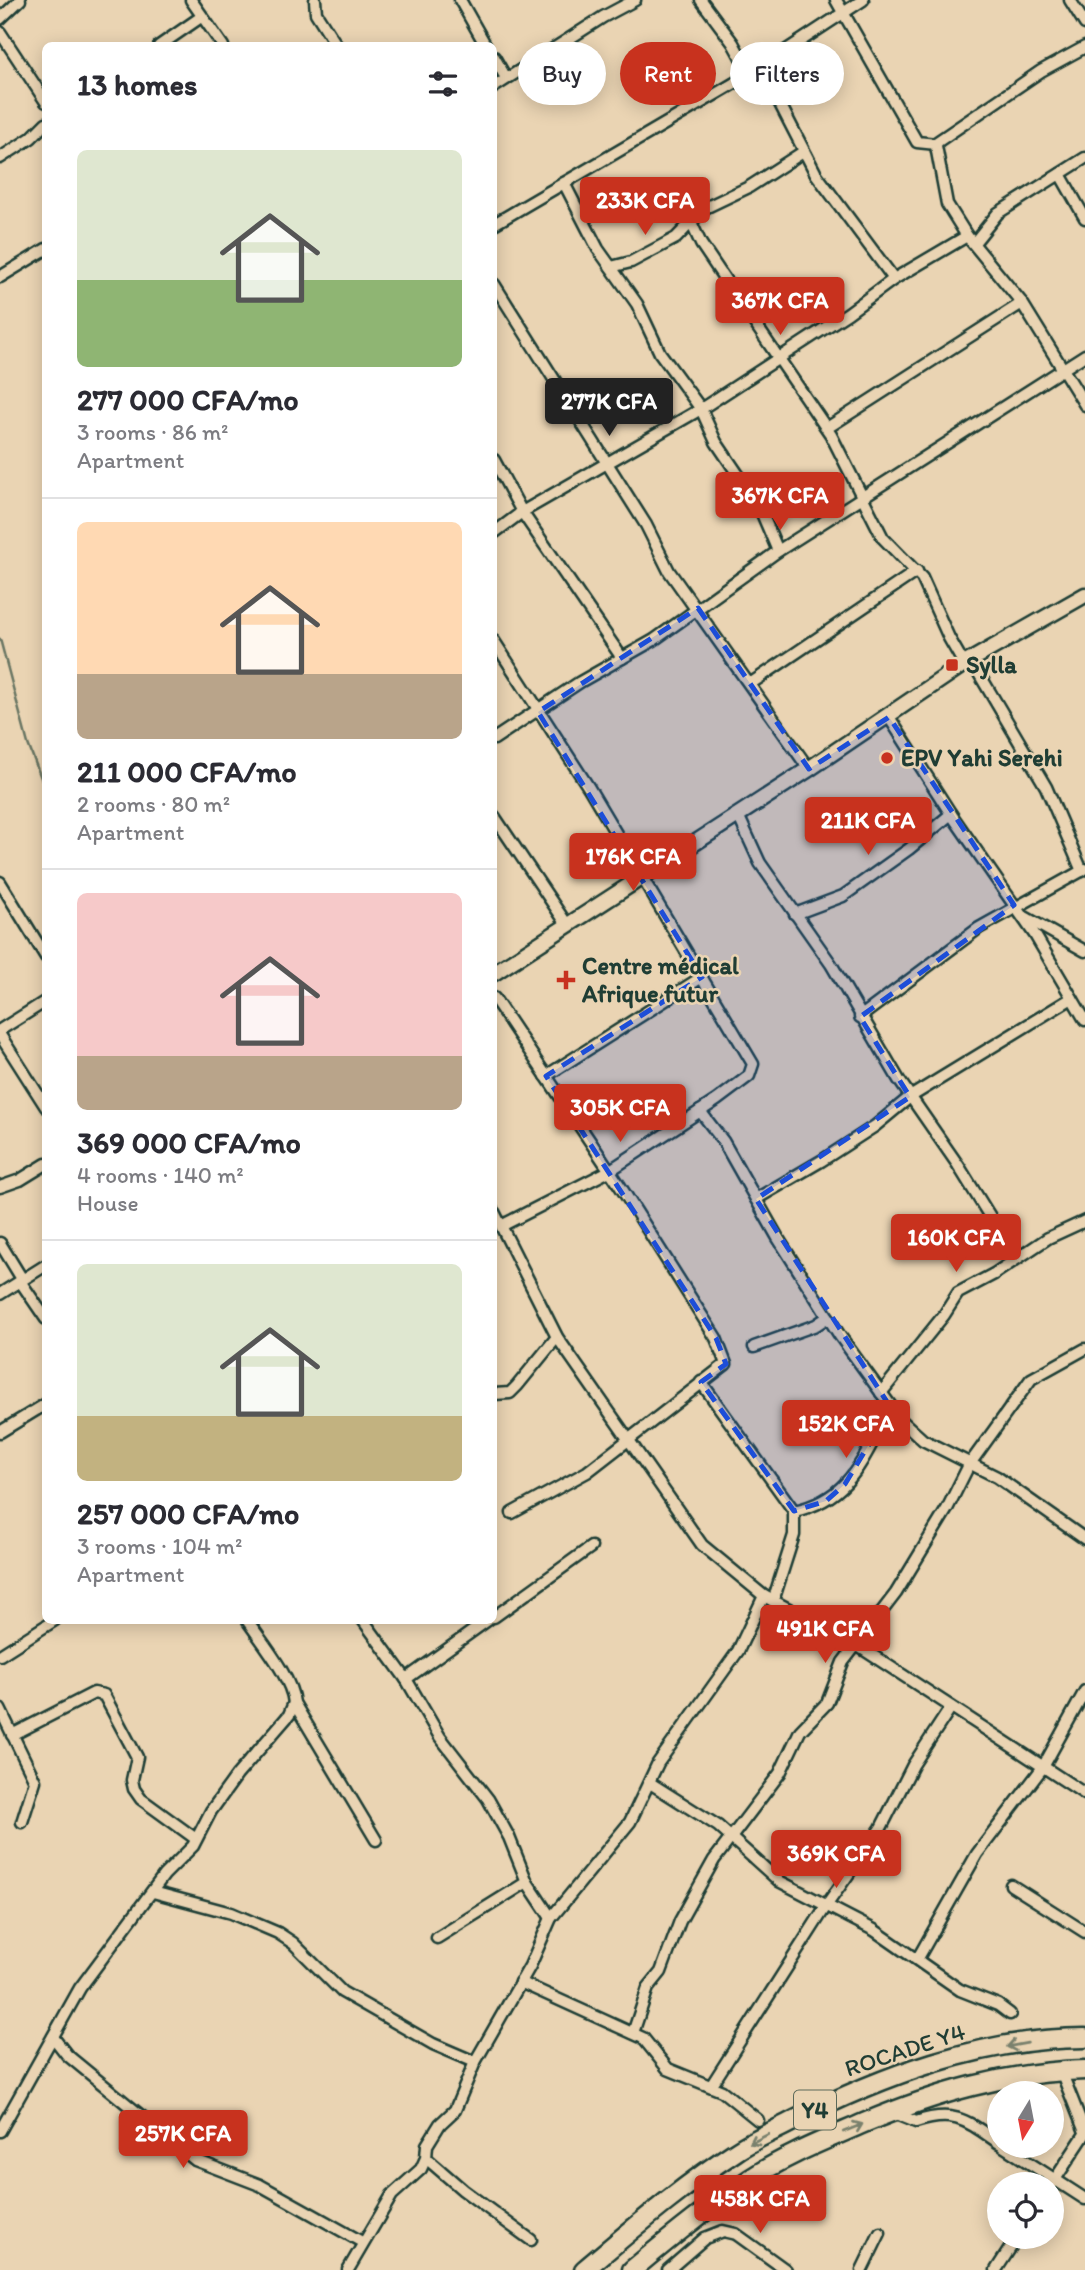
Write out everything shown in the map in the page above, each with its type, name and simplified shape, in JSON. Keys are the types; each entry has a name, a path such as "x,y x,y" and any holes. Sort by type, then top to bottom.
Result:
{"highway":[{"name":"ROCADE Y4","path":"584,2270 671,2198 736,2150 862,2087 954,2056 1062,2038 1085,2038"},
{"name":"Y4","path":"632,2270 694,2218 752,2178 813,2144 891,2112 963,2087 1024,2073 1085,2070"}],"street":[{"path":"0,19 20,0"},
{"path":"191,0 220,42"},
{"path":"315,0 316,13 334,42"},
{"path":"460,0 484,42"},
{"path":"497,85 603,17 635,0"},
{"path":"701,0 732,42"},
{"path":"836,0 917,142 936,144 1041,71 1085,47"},
{"path":"799,42 863,0"},
{"path":"1070,0 1085,24"},
{"path":"165,42 201,17"},
{"path":"0,32 42,96"},
{"path":"497,62 506,78"},
{"path":"497,222 730,86"},
{"path":"780,105 816,174 894,279"},
{"path":"0,158 31,138 42,127"},
{"path":"936,144 944,180 944,197 971,239 1022,303 1085,405"},
{"path":"611,267 631,262 676,237 713,202 748,187 803,152"},
{"path":"497,531 522,512 701,409 779,355 848,313 894,279 971,239 998,213 1085,158"},
{"path":"1060,174 1085,218"},
{"path":"564,183 598,249 637,304 660,353 701,409 716,442 758,504 778,551"},
{"path":"691,222 727,284 779,355 827,429 890,547 917,571 949,638 968,662 1046,788 1083,870 1017,910 979,928 860,1017"},
{"path":"0,277 42,254"},
{"path":"497,289 646,525 669,571 698,608 809,769"},
{"path":"827,429 1022,303"},
{"path":"497,737 580,682 654,640 778,551 863,500 1060,368 1085,355"},
{"path":"497,466 522,512 622,658"},
{"path":"750,684 917,571"},
{"path":"497,971 566,923 809,769 968,662 1085,595"},
{"path":"497,645 589,788 753,1064 749,1076 609,1171 503,1225"},
{"path":"889,716 951,814 1017,910 1085,1020"},
{"path":"795,914 844,896 909,849 951,814"},
{"path":"738,815 760,863 831,964 860,1017 910,1097 958,1164 1015,1257"},
{"path":"497,820 566,923"},
{"path":"0,882 42,950"},
{"path":"1017,910 1085,951"},
{"path":"546,1076 702,978"},
{"path":"756,1199 848,1145 910,1097 1072,999"},
{"path":"497,1002 716,1338 726,1364 566,1486 512,1513"},
{"path":"42,1003 0,1032 42,1100"},
{"path":"700,1111 723,1142 828,1317 891,1408 923,1440 997,1477 1085,1539"},
{"path":"0,1188 42,1166"},
{"path":"497,1216 557,1337 702,1545 769,1598 855,1644 1085,1794"},
{"path":"881,1393 944,1315 958,1293 994,1274 1015,1257 1085,1221"},
{"path":"0,1243 42,1313"},
{"path":"0,1294 42,1267"},
{"path":"754,1347 816,1325 828,1317"},
{"path":"497,1394 510,1393 557,1337"},
{"path":"633,2033 641,2005 661,1972 680,1921 714,1860 780,1773 800,1731 827,1703 843,1662 896,1593 947,1509 969,1465 1026,1384 1042,1370 1085,1349"},
{"path":"348,2270 392,2195 413,2178 426,2158 427,2144 440,2124 455,2110 475,2062 520,1982 551,1918 630,1822 658,1763 738,1651 769,1598 794,1535 794,1511 701,1382"},
{"path":"0,1432 42,1406"},
{"path":"794,1511 826,1501 845,1484 862,1463 891,1408"},
{"path":"497,1615 591,1547"},
{"path":"0,1655 49,1624"},
{"path":"250,1624 286,1678 294,1703 376,1840"},
{"path":"366,1624 406,1679 440,1737 488,1799 509,1837 527,1882 551,1918"},
{"path":"406,1679 482,1624"},
{"path":"918,1958 976,1854 1043,1766 1085,1691"},
{"path":"12,1735 94,1693 104,1695 137,1757 132,1780 141,1799 196,1839"},
{"path":"0,2131 18,2094 80,1988 196,1839 225,1791 289,1715 294,1703"},
{"path":"711,2086 828,1903 881,1828 913,1765 951,1707"},
{"path":"0,1709 35,1781 22,1822"},
{"path":"650,1783 733,1838 779,1881 828,1903 918,1958 960,1990 1010,2014"},
{"path":"437,1938 527,1882"},
{"path":"1011,1885 1085,1932"},
{"path":"153,1892 231,1913 278,1933 301,1951 342,1992 433,2044 475,2062"},
{"path":"520,1982 633,2033 650,2043 668,2069 733,2098 758,2120"},
{"path":"53,2037 67,2055 195,2160 260,2185 362,2242"},
{"path":"1059,2172 1085,2133 1061,2071"},
{"path":"891,2112 916,2122 939,2114 950,2114 987,2136"},
{"path":"426,2158 463,2190 531,2240"},
{"path":"1021,2158 1040,2172"},
{"path":"1064,2187 1085,2199"},
{"path":"668,2270 705,2238 723,2231 736,2234 786,2270"},
{"path":"862,2270 880,2233"},
{"path":"996,2270 1010,2249"}],"highlighted area":[{"path":"698,608 809,769 889,717 1014,905 860,1017 910,1097 756,1199 891,1408 845,1484 826,1501 794,1511 701,1382 726,1364 716,1338 546,1076 702,977 538,712"}],"waterway":[{"path":"0,639 28,744 42,781"}],"place":[{"name":"Sylla","path":"952,665"},
{"name":"EPV Yahi Serehi","path":"887,758"},
{"name":"Centre médical Afrique futur","path":"566,980"}]}
